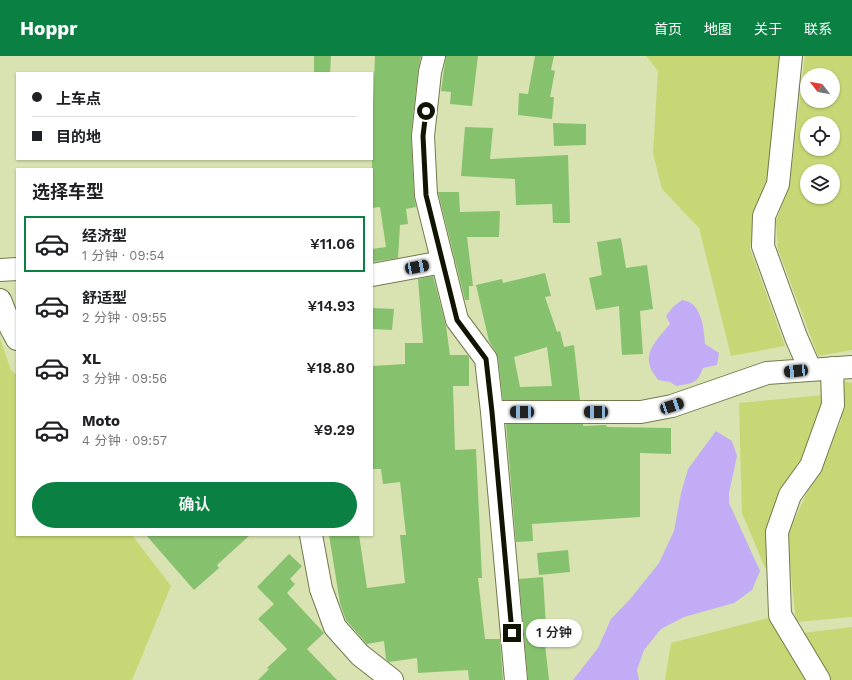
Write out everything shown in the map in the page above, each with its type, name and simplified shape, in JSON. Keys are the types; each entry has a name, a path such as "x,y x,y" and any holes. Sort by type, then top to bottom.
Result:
{"street":[{"path":"434,56 430,72 423,136 426,195 457,320 486,359 516,680"},
{"path":"791,56 778,184 764,216 763,246 796,337 810,369"},
{"path":"373,275 443,262"},
{"path":"0,270 16,269"},
{"path":"0,300 16,337"},
{"path":"492,412 641,412 672,406 766,373 842,367 833,406 811,466 790,495 777,532 780,615 819,680"},
{"path":"311,536 322,589 335,627 360,655 392,680"}],"green space":[{"path":"646,56 783,56 771,184 753,222 750,249 785,346 731,356 699,228 662,189 653,153 658,71"},
{"path":"805,56 852,56 852,350 818,356 778,249 776,221 790,182 800,98 800,108 840,108 840,68 804,68"},
{"path":"0,339 11,370 16,374 16,536 133,536 171,586 132,680 0,680"},
{"path":"842,381 852,383 852,617 796,622 787,535 841,421"},
{"path":"824,395 803,463 777,497 769,529 776,557 765,568 742,513 739,403"},
{"path":"780,615 814,680 665,680 671,643"},
{"path":"852,627 852,680 825,680 803,633"}],"shaded area":[{"path":"682,300 689,302 698,311 703,324 705,344 719,353 717,365 703,368 699,377 694,382 676,386 670,382 658,380 651,370 649,355 658,338 670,324 666,316 673,307"},
{"path":"716,431 732,441 737,456 729,493 729,503 760,571 752,590 734,603 684,617 661,629 644,650 637,670 639,680 573,680 598,648 611,619 631,598 659,563 674,531 681,493 688,469"}],"building":[{"path":"314,56 331,56 330,72 314,72"},
{"path":"375,56 421,56 411,135 414,196 416,207 406,209 408,224 400,225 398,258 373,262 373,249 386,247 380,207 373,208 373,104"},
{"path":"446,56 478,56 472,106 450,104 451,92 441,91"},
{"path":"535,56 554,56 551,70 555,71 550,97 554,97 552,119 518,115 519,93 528,94"},
{"path":"553,123 586,124 586,145 554,146"},
{"path":"465,127 493,128 490,159 568,155 570,223 553,223 552,204 516,205 515,179 461,176"},
{"path":"438,192 459,192 460,212 500,211 499,237 467,237 473,286 469,286 469,300 465,300"},
{"path":"621,238 626,268 647,265 653,309 640,311 643,354 622,355 619,306 596,310 589,278 602,275 597,242"},
{"path":"545,273 551,296 545,297 557,332 560,331 564,347 574,345 580,400 503,400 498,358 489,341 476,285 502,279 503,283","holes":["547,347 552,386 520,387 514,357"]},
{"path":"433,276 446,326 450,355 467,355 469,357 469,386 453,386 455,450 476,449 482,578 478,578 485,639 500,639 503,680 469,680 468,670 418,673 417,658 389,662 386,659 384,641 367,644 346,620 340,603 329,536 359,536 367,588 405,583 400,535 406,535 400,482 383,484 381,469 373,469 373,366 405,364 405,343 423,343 418,279"},
{"path":"373,308 394,309 392,330 373,329"},
{"path":"506,424 583,424 583,426 606,425 607,427 671,428 671,454 640,453 640,517 532,524 533,541 516,542"},
{"path":"147,536 249,536 217,565 219,568 194,590"},
{"path":"568,550 570,572 539,575 537,553"},
{"path":"289,554 302,566 290,579 295,584 287,593 324,633 307,649 337,680 258,680 269,669 267,668 287,649 258,619 274,604 257,587"},
{"path":"543,577 546,626 543,626 549,680 528,680 519,579"}],"route":[{"path":"426,111 423,136 426,195 457,320 486,359 512,633"}]}
